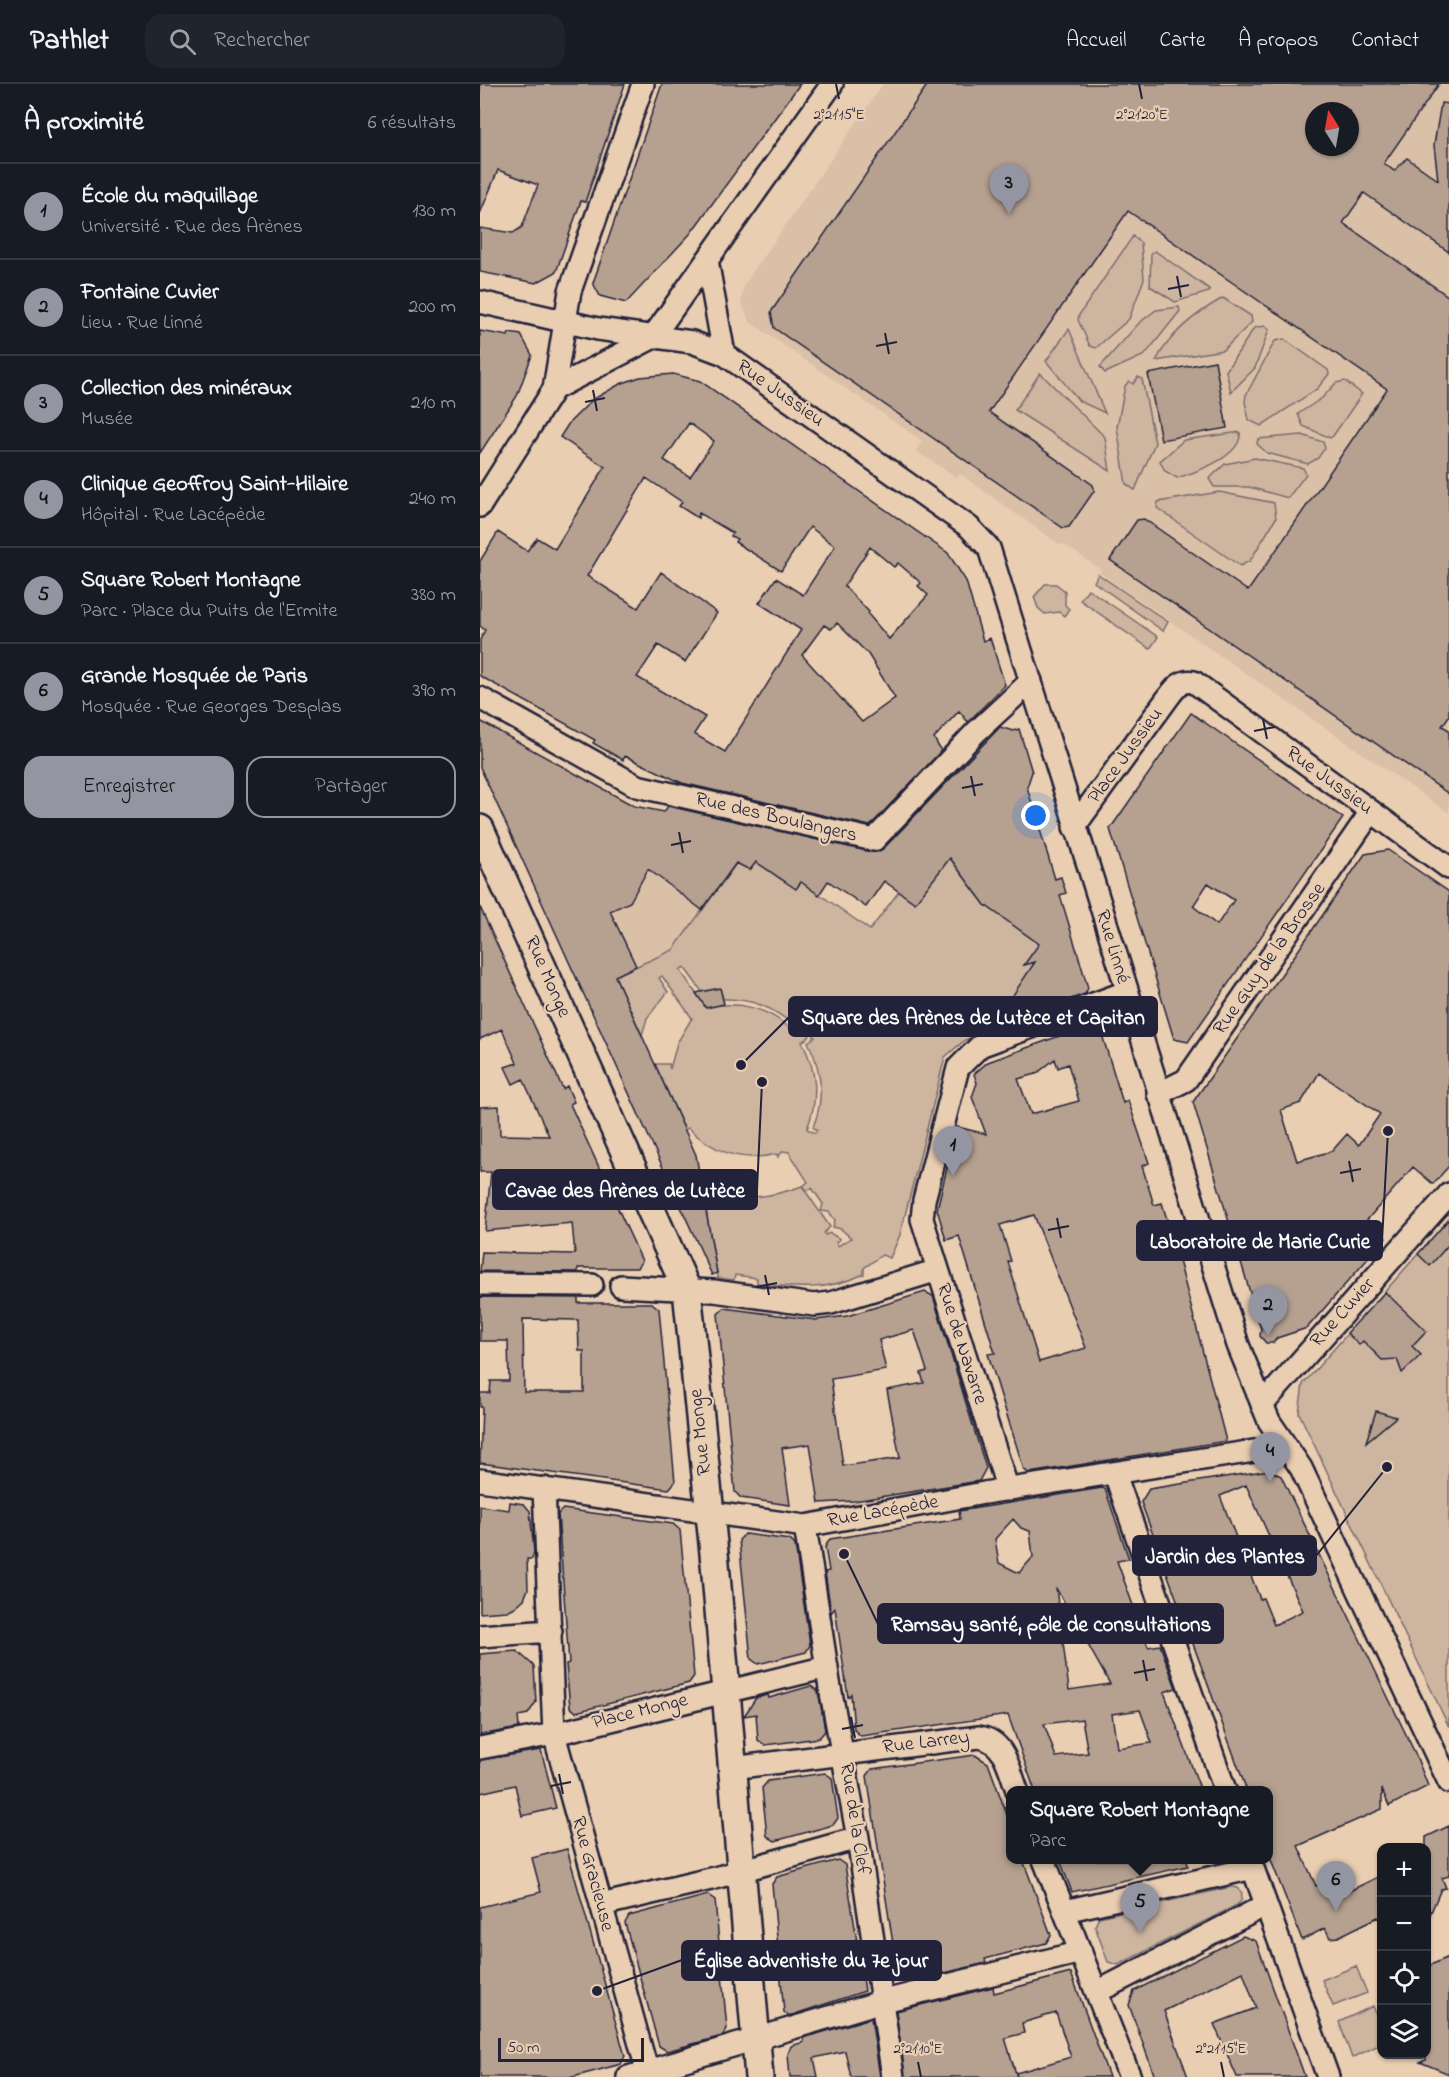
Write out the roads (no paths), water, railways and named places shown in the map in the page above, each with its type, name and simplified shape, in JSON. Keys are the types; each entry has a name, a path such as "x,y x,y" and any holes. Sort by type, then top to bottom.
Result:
{"main road":[{"name":"Rue Monge","path":"480,830 687,1290 710,1511 759,2077"}],"street":[{"path":"480,506 554,389 570,291 643,84"},
{"path":"554,389 652,338 832,84"},
{"path":"707,260 724,354"},
{"name":"Rue Jussieu","path":"480,302 565,322 652,338 692,342 724,354 969,527"},
{"name":"Rue Linné","path":"969,527 982,538 994,558 1074,827 1220,1294 1262,1405 1301,1468 1449,1782"},
{"name":"Rue Jussieu","path":"1179,684 1188,680 1194,682 1449,868"},
{"name":"Rue des Boulangers","path":"480,698 637,786 874,840 976,732 1031,681"},
{"name":"Place Jussieu","path":"1074,827 1179,684"},
{"name":"Rue Guy de la Brosse","path":"1158,1094 1186,1080 1371,812"},
{"path":"938,1270 922,1219 926,1189 958,1068 962,1061 981,1046 1126,992"},
{"name":"Rue Cuvier","path":"1262,1405 1449,1194"},
{"name":"Rue de Navarre","path":"621,1286 687,1290 814,1305 831,1303 938,1270 1008,1490"},
{"path":"480,1284 592,1285"},
{"name":"Rue Lacépède","path":"480,1480 805,1526 1008,1490 1115,1474 1283,1442"},
{"path":"1115,1474 1223,1786"},
{"name":"Rue Gracieuse","path":"544,1488 554,1734 601,1905 642,2075"},
{"name":"Rue de la Clef","path":"805,1526 827,1667 858,1838 880,2002 893,2077"},
{"path":"480,1636 550,1631"},
{"name":"Place Monge","path":"480,1748 554,1734 827,1667"},
{"name":"Rue Larrey","path":"732,1768 843,1753 986,1738 1000,1748 1015,1786"},
{"path":"601,1905 858,1838"},
{"path":"1046,1864 1130,2077"},
{"path":"1065,1911 1251,1864 1328,2077"},
{"path":"1097,1992 1266,1905"},
{"path":"642,2075 880,2002 1081,1952"}],"place":[{"name":"Collection des minéraux","path":"1009,214"},
{"name":"Square des Arènes de Lutèce et Capitan","path":"741,1065"},
{"name":"Cavae des Arènes de Lutèce","path":"762,1082"},
{"name":"Laboratoire de Marie Curie","path":"1388,1131"},
{"name":"École du maquillage","path":"953,1176"},
{"name":"Fontaine Cuvier","path":"1268,1336"},
{"name":"Jardin des Plantes","path":"1387,1467"},
{"name":"Clinique Geoffroy Saint-Hilaire","path":"1270,1482"},
{"name":"Ramsay santé, pôle de consultations","path":"844,1554"},
{"name":"Grande Mosquée de Paris","path":"1336,1911"},
{"name":"Square Robert Montagne","path":"1140,1933"},
{"name":"Église adventiste du 7e jour","path":"597,1991"}]}
